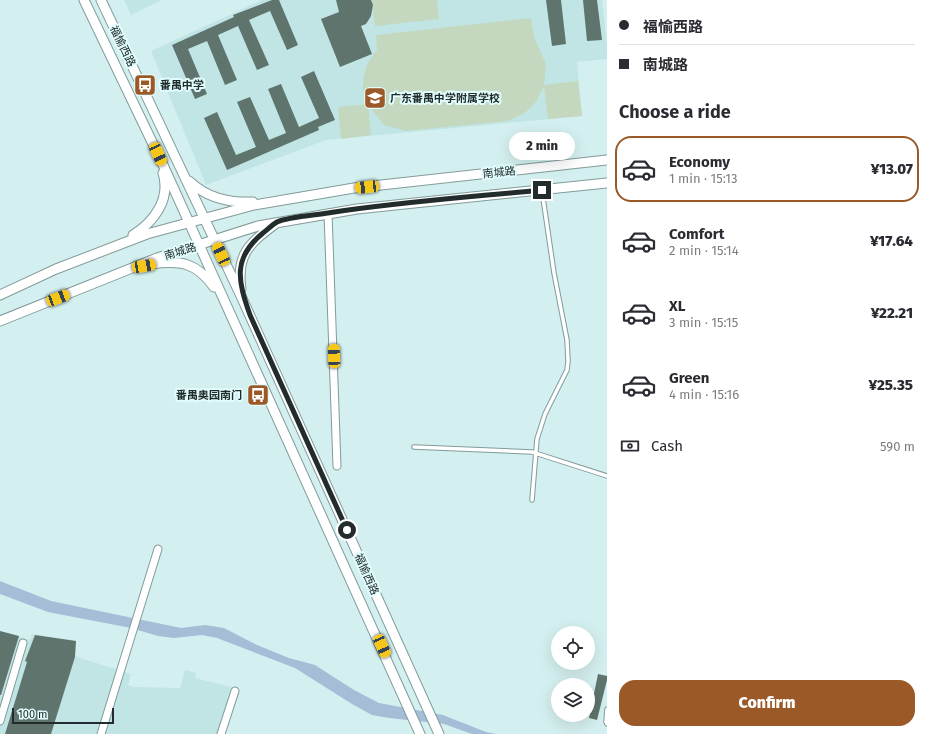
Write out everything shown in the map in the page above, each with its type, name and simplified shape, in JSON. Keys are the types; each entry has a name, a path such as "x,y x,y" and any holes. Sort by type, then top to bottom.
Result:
{"street":[{"name":"福愉西路","path":"84,0 158,154 198,246 226,303 407,702 420,734"},
{"name":"福愉西路","path":"101,0 250,315 439,734"},
{"path":"116,245 148,224 161,207 165,178 158,154"},
{"name":"南城路","path":"0,295 56,269 147,234 272,201 354,188 607,160"},
{"path":"186,179 202,192 218,199 239,202 272,201"},
{"name":"南城路","path":"0,321 170,254 258,226 328,213 607,183"},
{"path":"328,213 337,466"},
{"path":"250,315 242,294 240,278 242,260 250,245 278,222"},
{"path":"136,267 170,262 190,265 199,270 206,277 226,303"},
{"path":"101,734 158,549"},
{"path":"0,721 24,643"},
{"path":"221,734 235,691"}],"lane":[{"path":"532,500 535,453 540,426 567,370 568,361 567,340 554,273 542,190"},
{"path":"414,447 524,451 535,453 607,476"},
{"path":"607,709 607,724"}],"shaded area":[{"path":"124,0 162,0 131,15"},
{"name":"广东番禺中学附属学校","path":"262,0 602,0 607,44 607,59 577,62 582,116 326,140 206,185 151,51"},
{"path":"0,581 51,601 181,628 205,625 224,628 257,645 289,658 315,665 354,690 379,703 443,715 486,732 496,734 472,734 444,724 372,715 295,668 217,638 202,635 174,638 158,636 131,628 48,612 0,594"},
{"path":"0,631 30,640 32,634 76,641 74,656 131,674 128,685 133,687 180,688 185,670 196,673 195,678 231,687 217,734 0,734"}],"green space":[{"path":"372,0 437,0 439,19 375,26"},
{"path":"531,18 534,37 546,64 544,85 578,81 582,116 548,119 544,86 536,102 525,113 507,121 406,131 384,125 368,105 371,135 341,139 338,107 368,104 363,90 363,83 366,69 372,56 377,50 376,35"}],"building":[{"path":"272,0 279,0 298,45 287,50 270,11 249,20 269,65 257,70 238,26 218,35 237,80 225,85 207,41 188,49 207,94 195,99 172,45 234,17 233,15"},
{"path":"336,0 371,0 373,5 371,16 366,24 361,26 372,54 340,67 321,19 339,12"},
{"path":"546,0 561,0 566,44 552,46"},
{"path":"583,0 597,0 602,40 587,41"},
{"path":"314,71 335,120 318,127 319,130 227,170 204,118 217,112 236,155 256,147 237,102 250,97 269,140 286,133 268,89 281,84 299,127 319,118 301,77"},
{"path":"0,631 19,636 1,695 0,695"},
{"path":"35,635 76,641 75,657 51,734 5,734 27,662 25,661"},
{"path":"598,674 607,676 597,720 595,720 595,689"}],"place":[{"name":"番禺中学","path":"145,85"},
{"name":"广东番禺中学附属学校","path":"375,98"},
{"name":"番禺奥园南门","path":"258,395"}],"route":[{"path":"347,530 250,315 242,294 240,268 245,252 258,237 278,222 356,209 542,190"}]}
